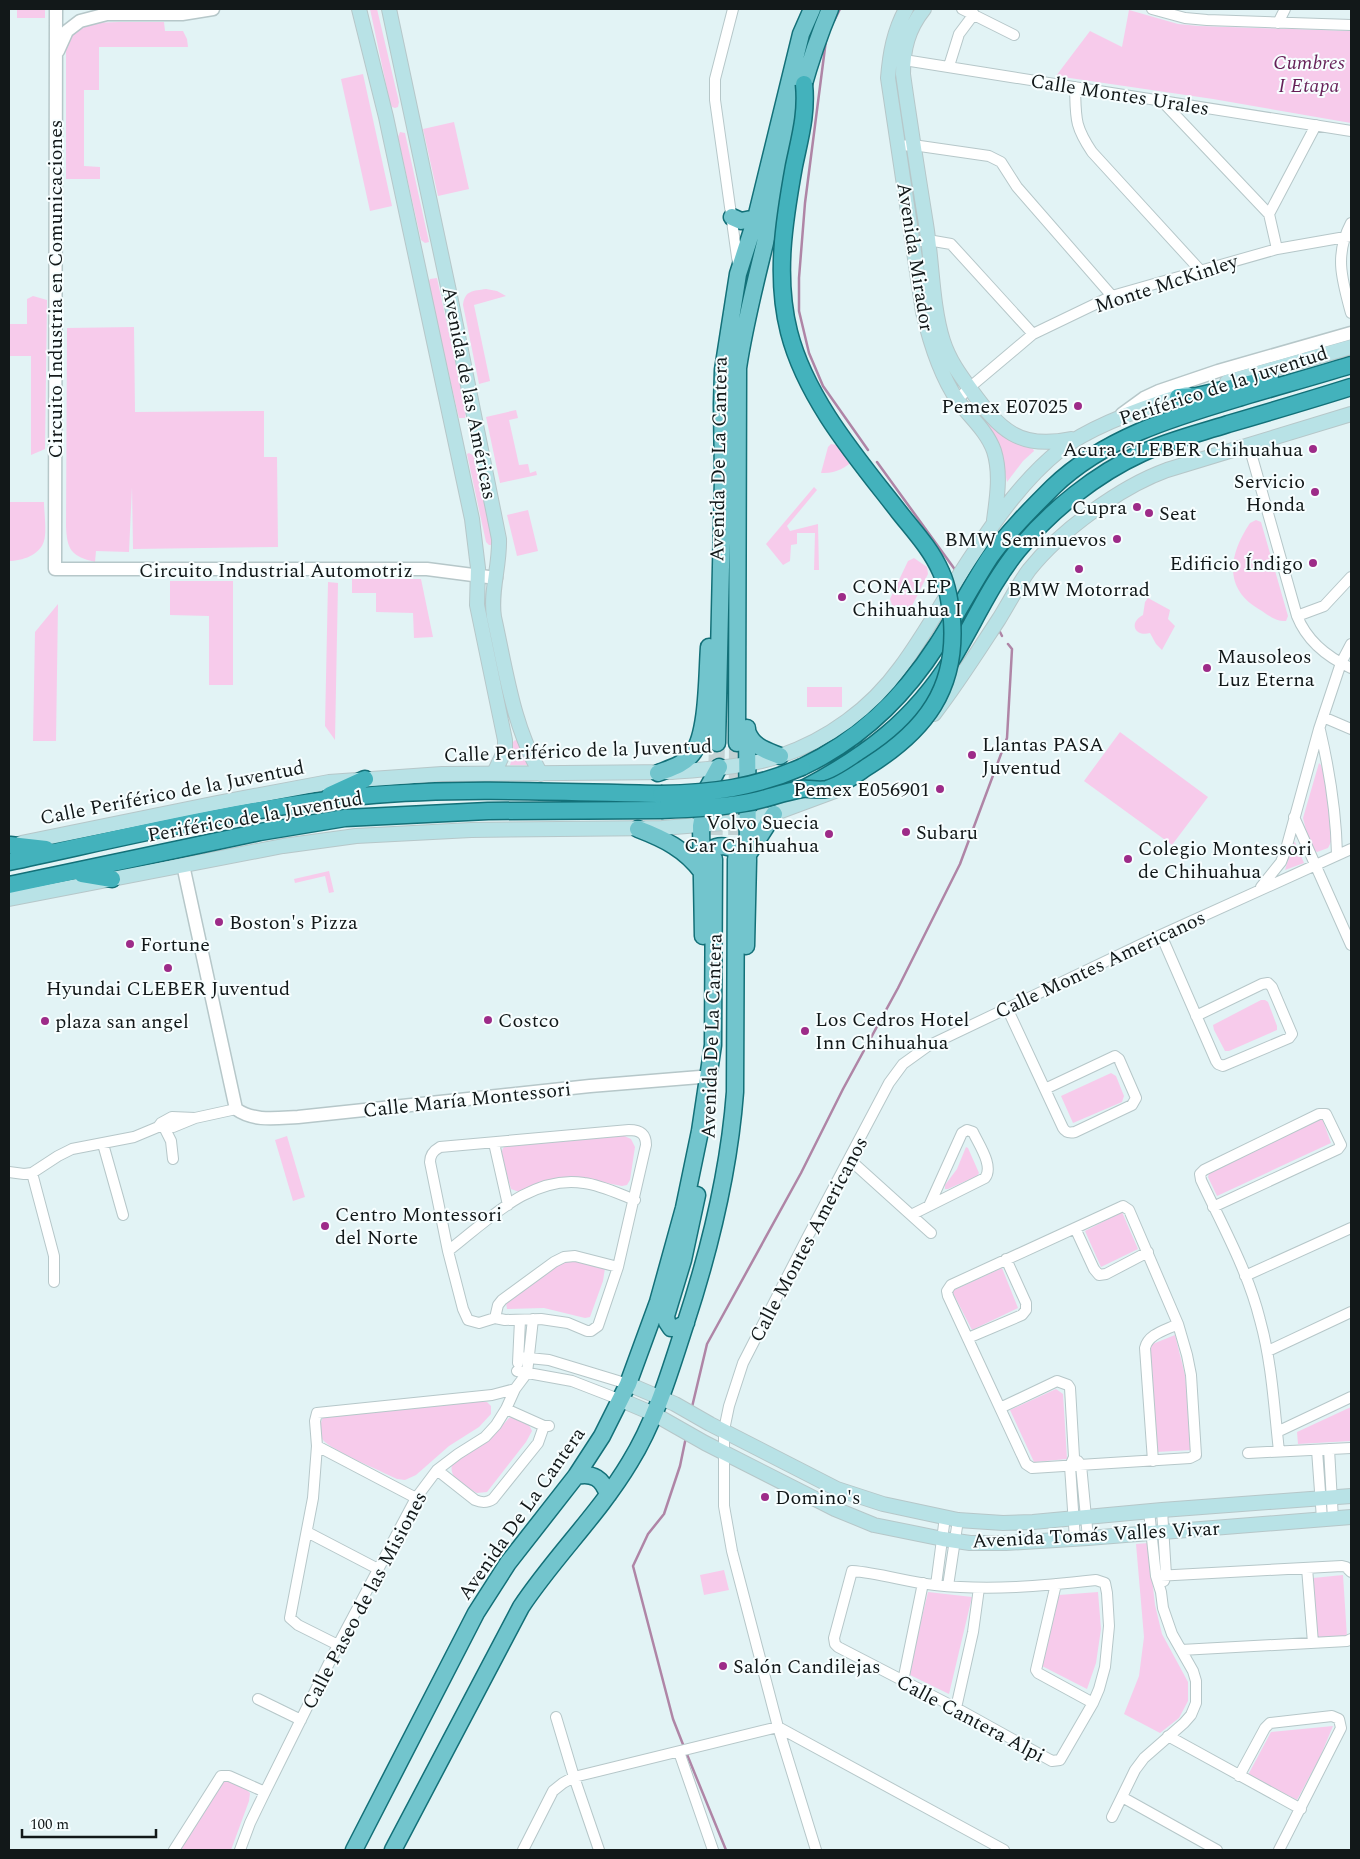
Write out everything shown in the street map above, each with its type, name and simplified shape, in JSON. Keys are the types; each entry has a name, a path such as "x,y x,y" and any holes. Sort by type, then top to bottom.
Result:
{"highway":[{"path":"661,802 710,808 746,803 803,789 826,789 846,781 912,734 926,718 939,698 947,676 952,630 950,600 942,574 928,548 875,481 817,401 798,362 789,334 783,305 781,276 782,242 806,106 804,84"},
{"path":"1178,397 1197,396 1282,376 1351,365"},
{"name":"Periférico de la Juventud","path":"9,886 260,832 345,818 661,802 752,785 779,777 819,759 858,734 897,698 919,672 992,555 1012,530 1054,486 1078,467 1102,450 1150,427 1351,365"},
{"name":"Periférico de la Juventud","path":"803,789 833,774 867,752 915,708 952,659 993,586 1018,550 1067,502 1091,483 1142,453 1178,439 1351,387"},
{"path":"317,801 365,779"},
{"name":"Periférico de la Juventud","path":"9,851 60,851 236,814 317,801 381,795 457,791 661,802"},
{"path":"72,873 112,879"}],"main road":[{"name":"Avenida de las Américas","path":"359,9 386,117 476,544 477,605 511,725 542,774"},
{"name":"Avenida de las Américas","path":"389,9 449,288 499,540 500,556 492,598 511,725 504,750 494,774"},
{"name":"Avenida De La Cantera","path":"717,743 723,478 723,370 738,274 756,218 801,34 812,9"},
{"name":"Avenida De La Cantera","path":"393,1850 521,1607 608,1495 661,1418 668,1400 686,1323 703,1268 723,1184 730,1145 735,1092 741,1064 744,1033 744,858 748,821 746,763 742,737 744,490 737,451 738,368 755,284 804,84 819,34 830,9"},
{"name":"Avenida Mirador","path":"913,11 906,38 888,78 923,312 930,341 942,372 958,400 984,433 994,451 997,473 994,522"},
{"name":"Avenida Mirador","path":"896,59 904,81 937,312 943,340 953,365 989,415 1003,429 1017,437 1033,441 1055,443 1080,438"},
{"path":"732,217 741,221 756,218"},
{"name":"Calle Periférico de la Juventud","path":"9,851 217,802 329,782 442,774 665,772 719,767 778,756 818,739 845,723 868,704 885,686 900,669 917,644 994,522 1036,471 1061,450 1111,422 1278,360 1351,347"},
{"path":"9,899 283,846 356,836 471,830 638,829 701,826 748,821 778,813 826,795 860,778 898,750 918,732 956,686 1030,570 1060,539 1117,494 1151,476 1351,414"},
{"path":"455,440 478,434"},
{"path":"662,828 680,815 684,799 681,788 665,772 685,761 700,742 705,708 718,508 723,478"},
{"path":"742,737 778,756 767,767 762,778 760,790 770,807 778,813"},
{"path":"706,864 701,826 708,787 719,767"},
{"path":"704,1108 699,1093 704,998 706,854 711,849 720,846 730,847 739,851 744,858 778,813"},
{"path":"638,829 676,845 688,856 706,864"},
{"name":"Avenida De La Cantera","path":"354,1850 490,1588 576,1476 602,1436 628,1384 660,1294 684,1208 704,1108 713,1045 706,864"},
{"path":"686,1323 677,1328 671,1328 666,1316 683,1260 696,1207 699,1180 694,1156"},
{"name":"Avenida Tomás Valles Vivar","path":"628,1384 668,1400 710,1424 837,1489 882,1504 951,1518 1003,1522 1080,1518 1156,1510 1351,1496"},
{"name":"Avenida Tomás Valles Vivar","path":"621,1400 661,1418 705,1443 835,1509 874,1525 949,1540 988,1543 1081,1539 1351,1517"},
{"path":"576,1476 584,1474 600,1480 606,1486 608,1495"}],"street":[{"name":"Circuito Industria en Comunicaciones","path":"55,569 56,9"},
{"path":"88,9 107,14"},
{"path":"56,58 62,40 72,26 80,21 107,14 182,14 213,9"},
{"path":"733,9 715,79 715,100 732,217 738,274"},
{"path":"962,9 1014,35"},
{"path":"1152,9 1278,23 1351,25"},
{"path":"1278,23 1285,9"},
{"path":"949,66 959,34 974,14"},
{"name":"Calle Montes Urales","path":"896,59 1351,130"},
{"path":"1075,87 1076,119 1081,135 1092,152 1200,270"},
{"path":"1161,100 1269,214 1277,249"},
{"path":"1269,214 1316,125"},
{"path":"898,146 913,145 989,156 1001,162 1017,188 1112,296"},
{"path":"1351,223 1340,264 1351,314"},
{"name":"Monte McKinley","path":"958,400 969,388 1033,334 1112,296 1277,249 1348,236"},
{"path":"913,242 928,240 947,242 956,249 1033,334"},
{"path":"1111,422 1144,398 1159,391 1218,371 1278,360 1351,333"},
{"path":"1249,446 1297,616 1303,630 1312,642 1351,668"},
{"name":"Circuito Industrial Automotriz","path":"55,569 427,569 496,578"},
{"path":"1297,616 1324,606 1351,577"},
{"name":"Calle Montes Americanos","path":"816,1850 778,1727 732,1551 725,1512 724,1430 729,1406 743,1364 889,1083 903,1064 928,1046 1160,935 1259,890 1281,862 1286,849 1319,729 1341,663 1351,644"},
{"path":"1323,717 1351,729"},
{"path":"1319,729 1332,786 1338,854"},
{"path":"1294,818 1351,945"},
{"path":"1259,890 1351,849"},
{"path":"9,1172 32,1173 66,1152 134,1137 161,1126 173,1127 195,1118 236,1109 183,866"},
{"path":"1160,935 1196,1016 1216,1061 1221,1066 1289,1038 1292,1034 1272,987 1268,983 1262,984 1196,1016"},
{"path":"1007,1008 1045,1090 1063,1128 1068,1133 1075,1132 1132,1105 1136,1101 1120,1060 1115,1056 1045,1090"},
{"name":"Calle María Montessori","path":"236,1109 248,1116 261,1118 298,1117 590,1086 700,1077"},
{"path":"1213,1207 1338,1150 1341,1145 1328,1116 1319,1114 1204,1170 1200,1174 1201,1180 1213,1207 1245,1276 1260,1318 1268,1351 1280,1451"},
{"path":"161,1126 171,1141 174,1159"},
{"path":"629,1130 639,1131 646,1138 646,1145 635,1200 618,1267 598,1326 595,1329 587,1330 568,1323 533,1319 505,1320 495,1318 479,1323 473,1322 465,1316 448,1252 430,1157 440,1147 629,1130"},
{"path":"911,1215 929,1206 985,1178 987,1176 988,1166 973,1132 967,1130 962,1133 929,1206"},
{"path":"494,1143 508,1205"},
{"path":"103,1144 123,1215"},
{"path":"849,1159 931,1233"},
{"path":"32,1173 54,1256 54,1282"},
{"path":"448,1252 508,1205 525,1194 538,1189 562,1183 586,1183 635,1200"},
{"path":"1125,1206 1129,1210 1178,1324 1191,1375 1196,1453 1193,1457 1153,1461 1075,1462 1035,1468 1028,1466 948,1296 948,1287 1075,1228 1121,1207 1125,1206"},
{"path":"1075,1228 1094,1269 1099,1275 1106,1274 1148,1252"},
{"path":"1245,1276 1351,1230"},
{"path":"495,1318 498,1305 502,1300 559,1260 575,1256 618,1267"},
{"path":"968,1338 1022,1315 1026,1310 1026,1303 1006,1259"},
{"path":"1268,1351 1351,1312"},
{"name":"Calle Paseo de las Misiones","path":"240,1850 264,1792 338,1645 416,1498 437,1470 485,1437 496,1425 506,1409 520,1378 533,1319"},
{"name":"Calle Paseo de las Misiones","path":"520,1320 524,1358"},
{"path":"1153,1461 1147,1340 1178,1324"},
{"name":"Avenida Tomás Valles Vivar","path":"524,1358 549,1360 628,1384"},
{"path":"563,1379 568,1366"},
{"path":"338,1645 298,1625 290,1618 313,1498 317,1446 317,1413 492,1395 520,1378"},
{"name":"Avenida Tomás Valles Vivar","path":"520,1378 563,1379 621,1400"},
{"path":"1000,1408 1057,1382 1065,1382 1070,1388 1075,1462 1072,1498 1080,1518"},
{"path":"1277,1432 1351,1397"},
{"path":"437,1470 475,1500 485,1502 493,1499 538,1443 546,1426 506,1409"},
{"path":"317,1446 416,1498"},
{"path":"1248,1453 1351,1448"},
{"path":"1316,1450 1319,1482 1326,1498"},
{"path":"1327,1519 1326,1498 1331,1482 1329,1450"},
{"path":"1075,1462 1084,1497 1080,1518 1081,1539"},
{"path":"1319,1482 1331,1482"},
{"path":"1072,1498 1084,1497"},
{"path":"1156,1510 1157,1532 1153,1549 1161,1576"},
{"path":"948,1586 953,1557 949,1540 951,1518"},
{"path":"307,1532 378,1569"},
{"path":"1112,1817 1144,1758 1184,1723 1191,1715 1196,1703 1194,1676 1166,1622 1161,1592 1165,1548 1157,1532"},
{"path":"936,1585 941,1556 949,1540"},
{"path":"1153,1549 1165,1548"},
{"path":"941,1556 953,1557"},
{"path":"1161,1576 1342,1566 1351,1572"},
{"path":"1307,1568 1314,1643"},
{"name":"Calle Cantera Alpi","path":"852,1571 923,1583 979,1588 1014,1588 1101,1580 1105,1582 1107,1587 1109,1626 1108,1648 1099,1689 1063,1757 1056,1762 1052,1761 956,1708 838,1648 835,1644 834,1638 852,1571"},
{"path":"903,1681 923,1583"},
{"path":"1056,1584 1036,1670 1038,1673 1093,1703"},
{"path":"956,1708 973,1632 979,1588"},
{"path":"1181,1650 1347,1641 1351,1639"},
{"path":"258,1699 301,1720"},
{"path":"1239,1776 1265,1728 1270,1723 1332,1716 1340,1720 1341,1728 1279,1850"},
{"path":"556,1717 599,1850"},
{"path":"524,1850 553,1791 574,1777 778,1727 1004,1850"},
{"path":"1168,1736 1301,1809"},
{"path":"679,1752 713,1850"},
{"path":"174,1850 221,1776 229,1776 264,1792"},
{"path":"1122,1797 1217,1850"}],"green space":[{"path":"17,9 45,9 45,18 17,18"},
{"path":"370,9 377,9 399,102 398,107 395,108 390,103"},
{"name":"Cumbres I Etapa","path":"1129,10 1178,24 1199,26 1351,31 1351,123 1213,99 1056,76 1090,31 1122,47"},
{"path":"164,22 165,31 183,31 188,47 99,47 99,90 84,90 84,166 100,167 100,179 66,179 66,48 73,31 90,23"},
{"path":"363,74 392,206 370,211 341,79"},
{"path":"454,122 469,189 438,196 423,129"},
{"path":"400,132 405,133 429,242 425,243 421,240 398,137"},
{"path":"437,278 466,412 465,418 459,418 428,283 430,279"},
{"path":"486,289 497,291 506,296 474,305 490,381 479,384 463,305 466,296 470,292"},
{"path":"33,296 47,300 45,449 31,455 31,356 9,356 9,324 27,324 27,299"},
{"path":"134,327 135,412 264,411 264,457 277,457 278,547 133,549 132,487 129,552 96,551 95,562 80,557 72,551 69,546 66,526 67,328"},
{"path":"971,404 974,404 992,426 1006,438 1034,451 1023,461 1007,482 1003,463 970,407"},
{"path":"516,410 518,418 509,420 519,465 528,464 530,473 536,471 537,475 500,483 486,417"},
{"path":"831,444 852,448 856,459 840,470 821,473 828,447"},
{"path":"469,453 476,457 493,545 489,545 486,542 467,454"},
{"path":"814,487 817,490 787,526 790,531 818,524 819,570 814,570 815,533 797,533 797,544 791,545 790,561 783,565 766,544"},
{"path":"10,502 44,502 45,532 44,541 39,550 25,558 9,561"},
{"path":"528,510 538,551 517,556 507,515"},
{"path":"1256,520 1261,522 1288,616 1286,621 1279,621 1249,603 1235,583 1233,572 1237,548 1250,523"},
{"path":"914,558 927,567 928,574 910,610 905,611 892,605 890,599 908,561"},
{"path":"352,579 421,579 433,637 414,638 413,613 376,612 376,593 352,593"},
{"path":"170,581 233,581 233,685 209,685 209,616 170,615"},
{"path":"328,582 338,583 335,740 325,726"},
{"path":"1148,598 1170,610 1168,619 1175,626 1162,650 1150,633 1140,633 1135,628 1138,618 1143,615 1145,602"},
{"path":"58,604 56,741 33,741 35,632"},
{"path":"807,687 842,687 842,707 807,707"},
{"path":"1120,732 1208,797 1172,845 1084,781"},
{"path":"515,740 518,741 528,765 510,765 513,742"},
{"path":"1319,763 1329,795 1333,830 1328,848 1317,852 1307,834 1303,818"},
{"path":"1295,842 1304,863 1285,870 1293,843"},
{"path":"329,871 334,892 329,893 325,876 295,883 294,879"},
{"path":"1261,1000 1268,1002 1277,1030 1225,1051 1213,1025"},
{"path":"1111,1073 1116,1076 1124,1096 1122,1102 1073,1123 1061,1096"},
{"path":"1322,1118 1331,1143 1217,1196 1208,1177 1210,1171"},
{"path":"622,1135 631,1139 635,1147 630,1180 627,1185 622,1186 593,1180 570,1178 547,1182 519,1192 511,1189 501,1154 503,1148 508,1145"},
{"path":"287,1136 305,1197 293,1201 275,1140"},
{"path":"966,1147 979,1173 977,1176 945,1189 945,1185 957,1169"},
{"path":"1122,1212 1138,1249 1101,1267 1085,1231"},
{"path":"571,1257 605,1268 603,1281 590,1317 585,1318 544,1308 507,1309 506,1303 557,1263"},
{"path":"1002,1268 1018,1308 972,1330 952,1291"},
{"path":"1175,1335 1185,1375 1192,1450 1156,1452 1150,1345"},
{"path":"1056,1389 1063,1394 1067,1459 1034,1462 1010,1410"},
{"path":"487,1402 491,1406 491,1414 479,1427 449,1446 416,1475 405,1480 397,1479 346,1455 323,1440 321,1435 323,1417"},
{"path":"1351,1407 1351,1441 1298,1444 1297,1432"},
{"path":"512,1417 524,1421 532,1431 526,1442 487,1492 477,1493 458,1481 452,1473 453,1462 494,1435"},
{"path":"1148,1543 1155,1605 1162,1634 1188,1682 1188,1701 1179,1718 1160,1733 1124,1714 1139,1676 1144,1637 1136,1544"},
{"path":"724,1570 729,1590 704,1595 700,1575"},
{"path":"1343,1575 1347,1637 1318,1639 1313,1578"},
{"path":"928,1592 972,1597 949,1694 908,1674"},
{"path":"1098,1592 1101,1629 1096,1663 1087,1689 1042,1666 1059,1595"},
{"path":"1333,1726 1320,1757 1297,1800 1248,1775 1271,1732"},
{"path":"226,1779 250,1793 249,1801 231,1850 180,1850 218,1783"}],"waterway":[{"path":"834,21 840,9"},
{"path":"826,40 805,203 799,278 799,311 809,353 823,386 868,450"},
{"path":"877,462 956,571"},
{"path":"1000,632 1002,636"},
{"path":"692,1407 707,1344 801,1173 843,1089 898,988 960,864 1007,738 1012,649 1008,644"},
{"path":"684,1747 673,1719 633,1566 648,1534 664,1514 680,1466 686,1437"},
{"path":"686,1752 726,1850"}],"tunnel":[{"path":"714,859 717,743"},
{"path":"736,859 737,743"}],"place":[{"name":"Pemex E07025","path":"1078,406"},
{"name":"Acura CLEBER Chihuahua","path":"1313,449"},
{"name":"Servicio Honda","path":"1315,492"},
{"name":"Cupra","path":"1137,507"},
{"name":"Seat","path":"1149,513"},
{"name":"BMW Seminuevos","path":"1117,539"},
{"name":"Edificio Índigo","path":"1313,563"},
{"name":"BMW Motorrad","path":"1079,569"},
{"name":"CONALEP Chihuahua I","path":"842,597"},
{"name":"Mausoleos Luz Eterna","path":"1207,668"},
{"name":"Llantas PASA Juventud","path":"972,755"},
{"name":"Pemex E056901","path":"940,789"},
{"name":"Subaru","path":"906,832"},
{"name":"Volvo Suecia Car Chihuahua","path":"829,834"},
{"name":"Colegio Montessori de Chihuahua","path":"1128,859"},
{"name":"Boston's Pizza","path":"219,922"},
{"name":"Fortune","path":"130,944"},
{"name":"Hyundai CLEBER Juventud","path":"168,968"},
{"name":"Costco","path":"488,1020"},
{"name":"plaza san angel","path":"45,1021"},
{"name":"Los Cedros Hotel Inn Chihuahua","path":"805,1031"},
{"name":"Centro Montessori del Norte","path":"325,1226"},
{"name":"Domino's","path":"765,1497"},
{"name":"Salón Candilejas","path":"723,1666"}]}
